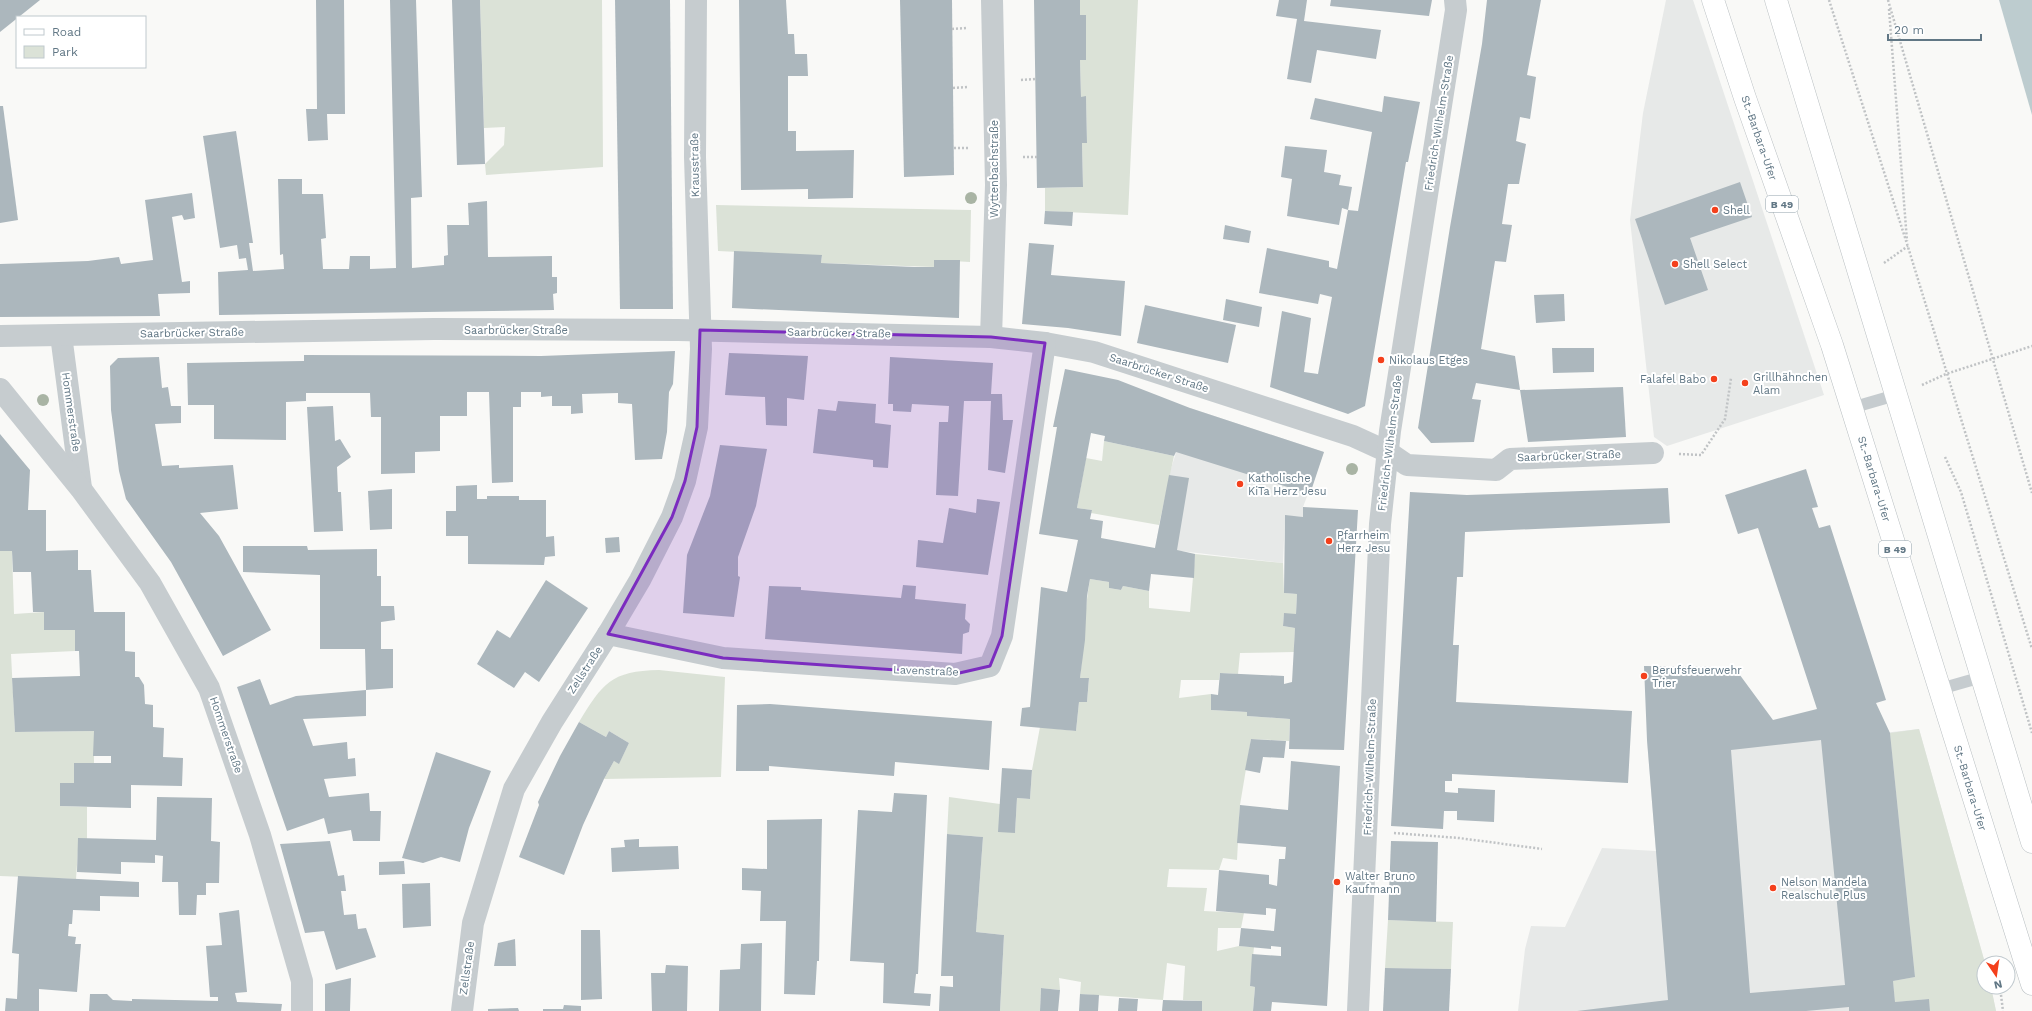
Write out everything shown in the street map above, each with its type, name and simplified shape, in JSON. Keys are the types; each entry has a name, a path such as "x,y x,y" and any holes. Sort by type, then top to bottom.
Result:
{"main road":[{"name":"St.-Barbara-Ufer","path":"1713,0 1745,98 1832,345 2032,984"},
{"path":"1776,0 2032,842"}],"street":[{"name":"Krausstraße","path":"696,0 695,157 700,330"},
{"name":"Wyttenbachstraße","path":"991,337 996,185 992,0"},
{"name":"Friedrich-Wilhelm-Straße","path":"1358,1011 1368,831 1380,524 1388,452 1456,10 1455,0"},
{"name":"Saarbrücker Straße","path":"0,336 434,329 700,330 991,337 1045,343 1094,352 1353,436 1388,452 1407,465 1496,470 1510,458 1653,453"},
{"name":"Zellstraße","path":"462,1011 473,923 514,789 552,722 608,634 640,580 672,517 685,481 697,427 701,349 700,330"},
{"name":"Hommerstraße","path":"61,335 82,489"},
{"name":"Lavenstraße","path":"608,634 723,658 955,674 990,666 1002,636 1045,343"},
{"name":"Hommerstraße","path":"0,389 82,489 150,583 209,688 260,835 300,973 302,981 302,1011"}],"lane":[{"path":"1851,408 1896,395"},
{"path":"1940,689 1982,677"}],"path":[{"path":"1829,0 1908,247 2032,649"},
{"path":"1888,2 1908,247"},
{"path":"1888,2 2032,493"},
{"path":"1884,264 1908,247"},
{"path":"1946,374 2032,346"},
{"path":"1702,455 1724,418 1731,378"},
{"path":"1368,831 1459,838 1542,849"},
{"path":"2001,995 2003,1011"}],"highlighted area":[{"path":"700,330 991,337 1045,343 1002,636 990,666 955,674 723,658 608,634 672,517 685,481 697,427"}],"shaded area":[{"path":"1666,0 1693,0 1824,395 1667,446 1654,437 1630,220 1643,113"},
{"path":"1999,0 2032,0 2032,115"},
{"name":"Katholische KiTa Herz Jesu","path":"1190,408 1324,452 1303,507 1303,517 1285,516 1283,563 1155,548 1169,475"},
{"name":"Nelson Mandela Realschule Plus","path":"1919,729 1983,955 1976,955 1976,995 1993,995 1996,1011 1518,1011 1525,949 1531,926 1565,927 1602,848 1656,851 1647,740 1821,740"}],"green space":[{"path":"480,0 602,0 603,167 486,175 485,164 504,145 505,127 484,128"},
{"path":"1080,0 1138,0 1128,215 1045,211 1045,188 1083,187 1082,143 1087,143 1086,97 1081,97 1080,60 1086,60 1086,15 1080,15"},
{"path":"716,205 971,210 970,262 934,260 934,267 821,263 822,256 718,251"},
{"path":"1104,441 1174,456 1159,525 1091,513 1092,510 1077,508 1086,458 1102,461"},
{"path":"0,551 12,551 14,614 44,612 44,630 75,630 75,651 11,654 15,732 94,731 94,763 74,763 74,783 60,783 60,806 87,807 87,839 78,850 76,879 0,876"},
{"path":"1195,554 1283,563 1284,593 1297,594 1296,614 1284,614 1283,626 1295,628 1294,652 1240,653 1238,674 1220,673 1219,680 1181,680 1179,698 1211,694 1211,710 1247,712 1247,716 1290,719 1289,741 1251,739 1240,805 1237,860 1223,858 1219,870 1169,869 1167,887 1207,888 1204,911 1244,913 1241,928 1218,928 1217,951 1239,946 1254,947 1250,986 1255,987 1253,1011 1202,1011 1202,1001 1183,1000 1185,966 1167,963 1163,1000 1080,994 1081,982 1059,978 1060,990 1041,988 1040,1011 1000,1011 1004,935 976,932 983,837 947,834 949,797 1000,804 1015,833 1017,798 1030,799 1032,770 1040,727 1076,731 1079,702 1087,702 1089,679 1080,678 1086,604 1090,579 1109,582 1109,588 1121,590 1123,586 1149,591 1149,608 1190,612"},
{"path":"659,670 725,677 721,777 604,779 614,761 619,763 629,743 609,731 606,737 579,722 595,698 610,682 630,673"},
{"path":"1919,729 1983,955 1976,955 1976,995 1993,995 1996,1011 1930,1011 1929,999 1895,1002 1893,981 1915,977 1890,733"},
{"path":"1388,920 1453,922 1451,969 1385,968"}],"building":[{"path":"0,0 40,0 20,16 16,16 16,19 0,32"},
{"path":"316,0 344,0 345,114 327,114 328,140 308,141 306,109 317,109"},
{"path":"390,0 416,0 422,197 411,198 412,268 444,265 444,256 448,255 447,225 469,225 468,203 487,201 488,257 552,256 552,277 557,277 557,293 553,294 554,310 219,315 218,272 248,270 246,258 239,259 237,245 220,248 203,136 236,131 253,243 249,243 253,271 284,269 283,254 280,255 278,179 302,179 302,194 323,194 326,238 321,239 323,269 349,269 350,256 370,256 370,269 396,268"},
{"path":"452,0 480,0 485,164 457,165"},
{"path":"615,0 670,0 673,309 620,309"},
{"path":"739,0 786,0 788,34 794,34 795,54 807,54 808,76 788,76 788,131 796,131 796,151 854,150 853,198 808,199 808,189 741,190"},
{"path":"900,0 952,0 954,175 904,177"},
{"path":"1034,0 1080,0 1080,15 1086,15 1086,60 1080,60 1081,97 1086,96 1087,143 1082,143 1083,187 1037,188"},
{"path":"1279,0 1307,0 1304,21 1381,30 1376,59 1317,50 1311,83 1287,79 1297,19 1276,16"},
{"path":"1331,0 1432,0 1429,16 1330,6"},
{"path":"1487,0 1541,0 1527,75 1536,77 1530,119 1520,117 1516,141 1526,144 1519,184 1508,184 1502,224 1512,225 1506,262 1495,261 1481,349 1515,356 1520,390 1476,383 1472,399 1481,400 1474,442 1431,443 1418,428 1450,227 1482,44"},
{"path":"1384,96 1420,102 1408,162 1406,162 1365,406 1348,414 1270,387 1282,311 1311,318 1304,372 1318,374 1332,297 1320,294 1318,304 1259,293 1267,248 1329,261 1329,267 1337,269 1348,210 1358,211 1372,132 1310,119 1315,98 1382,112"},
{"path":"0,106 3,106 18,220 0,223"},
{"path":"1285,146 1327,150 1324,172 1341,175 1339,185 1352,187 1348,210 1342,208 1339,225 1287,216 1292,179 1281,177"},
{"name":"Shell Select","path":"1740,182 1752,217 1690,238 1708,290 1665,305 1635,219"},
{"path":"192,193 195,218 184,220 182,215 172,217 182,282 190,281 190,293 158,294 160,316 0,317 0,264 88,261 119,257 121,264 153,260 145,200"},
{"path":"1045,211 1073,212 1072,226 1044,224"},
{"path":"1225,225 1251,231 1249,243 1223,239"},
{"path":"1029,243 1054,245 1051,275 1125,281 1121,336 1068,328 1022,324"},
{"path":"734,251 822,255 821,263 914,267 934,267 934,260 960,260 959,318 732,308"},
{"path":"1564,294 1565,321 1536,323 1534,295"},
{"path":"1226,299 1262,307 1259,327 1223,320"},
{"path":"1145,305 1236,325 1228,363 1137,343"},
{"path":"1552,348 1594,348 1594,372 1553,373"},
{"path":"675,351 673,384 669,392 667,432 662,459 635,460 632,404 618,403 618,393 582,394 583,413 571,414 571,406 552,406 552,396 541,397 541,392 521,392 521,407 513,407 513,482 492,483 489,392 467,392 467,416 440,416 440,451 415,452 415,473 381,474 381,417 371,417 370,393 306,393 306,401 286,402 286,440 214,439 214,405 188,405 187,363 304,361 304,355 541,356"},
{"path":"729,353 808,356 804,400 787,398 787,426 766,425 765,397 725,395"},
{"path":"159,357 162,388 168,387 171,406 181,406 181,423 155,424 162,466 179,465 179,468 233,465 238,509 200,513 219,536 271,630 223,656 171,562 126,499 119,471 111,410 110,366 118,358"},
{"path":"890,357 993,363 991,394 1002,394 1003,420 1013,420 1005,473 988,470 991,401 964,401 958,496 936,495 939,422 948,422 949,406 912,404 911,412 893,411 893,404 888,404"},
{"path":"1065,369 1118,380 1190,408 1324,452 1310,494 1176,452 1174,456 1104,441 1105,436 1091,433 1077,508 1092,510 1090,519 1103,521 1101,538 1155,548 1169,475 1189,478 1177,550 1195,554 1194,578 1151,574 1149,591 1123,586 1121,590 1109,588 1109,582 1090,579 1087,596 1085,640 1080,678 1089,678 1087,702 1079,702 1076,731 1020,726 1022,708 1030,707 1041,587 1067,592 1078,540 1039,534 1057,427 1053,427"},
{"path":"1623,387 1626,437 1528,442 1520,390"},
{"path":"838,401 876,404 875,423 891,425 888,468 873,467 873,460 813,453 818,409 836,411"},
{"path":"333,406 335,441 340,439 351,457 337,467 338,492 341,492 343,531 314,532 307,407"},
{"path":"0,434 30,470 28,510 46,510 46,551 78,550 78,570 91,570 94,612 125,612 125,651 135,652 135,677 139,677 144,685 145,704 153,705 153,727 164,728 163,757 183,758 182,786 131,785 131,808 60,806 60,783 74,783 74,763 111,763 111,756 93,756 94,731 15,732 12,678 80,676 79,651 75,651 75,630 44,630 44,612 33,612 31,572 13,572 12,551 0,551"},
{"path":"720,445 767,449 756,506 738,557 738,576 740,577 734,617 683,613 687,555 710,496"},
{"path":"1806,469 1818,507 1812,508 1819,528 1830,525 1886,700 1876,703 1890,733 1915,977 1893,981 1895,1002 1929,999 1930,1011 1849,1011 1849,1007 1806,1011 1577,1011 1668,1000 1647,740 1644,666 1734,667 1773,720 1817,709 1758,528 1738,534 1725,495","holes":["1821,740 1845,985 1750,993 1731,750"]},
{"path":"477,485 477,499 487,499 487,496 519,496 519,500 546,500 546,537 554,536 555,556 545,557 544,565 468,564 468,536 446,536 446,511 456,511 456,486"},
{"path":"1668,488 1670,523 1465,532 1463,577 1457,577 1453,645 1459,645 1456,702 1632,711 1628,783 1452,774 1452,781 1445,781 1445,792 1458,793 1458,788 1495,790 1494,822 1457,820 1457,811 1444,811 1443,829 1391,826 1410,492 1467,495"},
{"path":"392,489 392,529 370,530 368,491"},
{"path":"977,499 1000,502 988,575 916,567 918,540 943,543 949,508 976,513"},
{"path":"1303,507 1358,510 1344,750 1289,749 1290,719 1247,716 1247,712 1211,710 1211,694 1218,695 1220,673 1284,676 1284,684 1292,682 1295,628 1283,626 1284,613 1296,614 1297,594 1284,593 1285,515 1303,517"},
{"path":"619,537 620,552 606,553 605,538"},
{"path":"243,546 307,546 308,550 377,549 377,576 381,576 381,606 394,606 395,620 381,622 381,649 393,649 393,688 366,690 365,649 320,649 320,575 243,572"},
{"path":"546,580 588,608 539,682 525,672 514,688 477,664 497,630 510,638"},
{"path":"903,585 916,586 915,599 966,604 965,619 970,624 969,632 963,634 962,654 765,639 769,586 801,587 801,590 901,598"},
{"path":"260,679 270,705 296,696 366,690 366,716 303,719 313,746 347,742 348,759 355,758 356,776 324,779 329,797 369,793 370,811 381,811 380,841 353,841 351,830 328,834 324,818 287,831 237,687"},
{"path":"770,704 992,721 989,770 895,762 894,776 769,766 769,771 736,771 737,705"},
{"path":"579,722 606,737 609,731 629,743 619,764 614,761 604,779 583,825 564,875 519,857 539,805 538,802 560,756"},
{"path":"1251,739 1286,741 1284,758 1263,757 1260,773 1245,770"},
{"path":"436,752 491,771 469,828 460,862 441,857 423,863 402,858"},
{"path":"1291,761 1340,766 1327,1006 1272,1002 1271,1011 1253,1011 1255,987 1250,986 1252,954 1281,956 1281,947 1271,946 1271,949 1239,946 1241,928 1274,931 1276,909 1266,908 1266,915 1216,911 1219,870 1269,875 1269,884 1277,886 1279,859 1285,859 1286,847 1237,843 1240,805 1288,810"},
{"path":"1002,768 1032,770 1030,799 1017,798 1015,833 998,832"},
{"path":"894,793 927,795 918,974 916,974 914,993 931,994 930,1006 883,1003 884,963 850,961 858,810 892,812"},
{"path":"157,797 212,798 211,841 220,842 219,883 206,883 206,895 197,895 196,915 179,915 178,882 162,882 163,856 155,855 155,863 121,862 121,874 77,872 78,838 156,840"},
{"path":"822,819 819,961 817,961 815,995 784,994 786,921 760,921 761,891 742,890 742,868 767,869 767,820"},
{"path":"947,834 983,837 976,932 1004,935 1000,1011 939,1011 940,986 953,987 953,976 941,976"},
{"path":"639,839 639,847 678,846 679,869 612,872 611,848 625,847 624,840"},
{"path":"330,841 338,876 344,875 346,891 341,891 344,915 356,914 358,929 366,928 376,957 336,970 324,931 305,933 280,844"},
{"path":"1391,841 1438,842 1436,922 1388,920"},
{"path":"404,861 405,874 379,875 379,862"},
{"path":"18,876 139,882 139,897 100,896 100,911 73,910 72,924 69,924 68,936 76,937 75,944 81,944 77,992 39,989 39,1011 5,1011 6,998 17,999 19,954 12,953"},
{"path":"430,883 431,926 403,928 402,884"},
{"path":"239,910 247,992 235,993 237,1002 282,1004 281,1011 89,1011 90,994 107,994 113,1000 218,1001 218,997 210,997 206,946 222,945 219,913"},
{"path":"581,930 600,930 602,999 581,1000"},
{"path":"515,939 516,966 494,966 498,943"},
{"path":"762,943 761,1011 719,1011 720,970 740,969 741,944"},
{"path":"666,965 688,966 687,1011 652,1011 651,973 665,973"},
{"path":"1385,968 1451,969 1449,1011 1383,1011"},
{"path":"351,978 350,1011 325,1011 325,984"},
{"path":"1041,988 1060,990 1058,1011 1040,1011"},
{"path":"1080,994 1099,995 1098,1011 1079,1011"},
{"path":"1119,998 1138,999 1137,1011 1118,1011"},
{"path":"1163,1000 1202,1001 1202,1011 1162,1011"},
{"path":"564,1005 581,1006 581,1011 543,1011 543,1009 563,1009"},
{"path":"518,1008 519,1011 488,1011 488,1009"}],"place":[{"name":"Shell","path":"1715,210"},
{"name":"Shell Select","path":"1675,264"},
{"name":"Nikolaus Etges","path":"1381,360"},
{"name":"Falafel Babo","path":"1714,379"},
{"name":"Grillhähnchen Alam","path":"1745,383"},
{"name":"Katholische KiTa Herz Jesu","path":"1240,484"},
{"name":"Pfarrheim Herz Jesu","path":"1329,541"},
{"name":"Berufsfeuerwehr Trier","path":"1644,676"},
{"name":"Walter Bruno Kaufmann","path":"1337,882"},
{"name":"Nelson Mandela Realschule Plus","path":"1773,888"}]}
